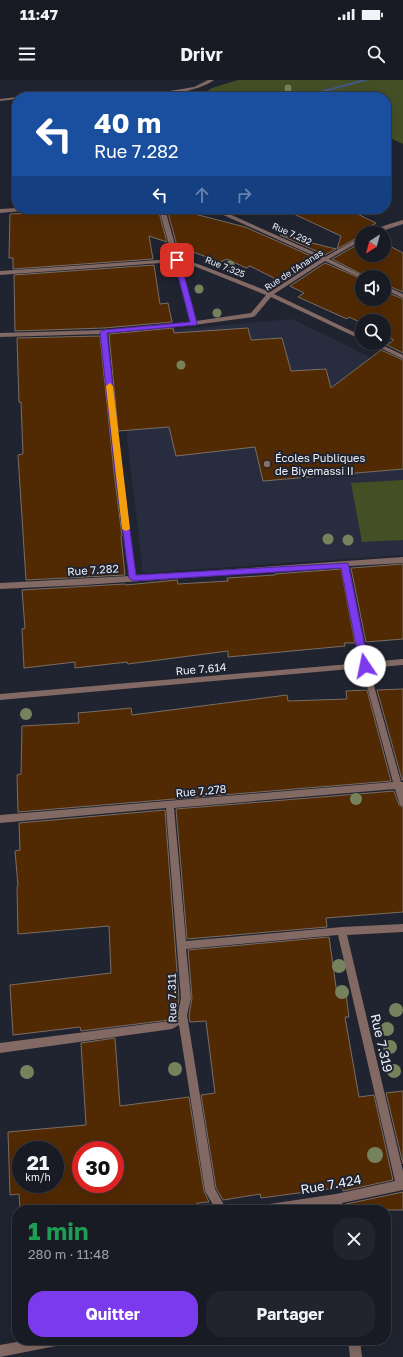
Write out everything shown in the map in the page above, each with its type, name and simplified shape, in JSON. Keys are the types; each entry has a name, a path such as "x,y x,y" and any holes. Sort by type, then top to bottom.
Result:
{"street":[{"path":"170,92 195,88 212,80"},
{"path":"0,100 12,99"},
{"path":"0,211 12,210"},
{"path":"163,214 194,323"},
{"name":"Rue 7.292","path":"224,214 355,273"},
{"path":"388,226 403,222"},
{"name":"Rue de l'Ananas","path":"0,336 104,332 253,316 270,294 355,242"},
{"name":"Rue 7.325","path":"0,273 177,260 196,265 270,294 355,335"},
{"path":"391,290 403,296"},
{"path":"104,332 118,472 133,578"},
{"path":"388,350 403,357"},
{"name":"Rue 7.282","path":"0,586 345,565 403,560"},
{"path":"345,565 365,666 401,785 403,803"},
{"name":"Rue 7.614","path":"0,697 403,662"},
{"name":"Rue 7.278","path":"0,819 401,785"},
{"name":"Rue 7.311","path":"170,805 186,998 182,1015 210,1191 219,1205"},
{"path":"181,945 342,930 403,928"},
{"name":"Rue 7.319","path":"342,930 402,1185"},
{"path":"0,1048 172,1025 182,1015"},
{"name":"Rue 7.424","path":"296,1205 336,1199 402,1185"},
{"path":"336,1199 337,1205"},
{"path":"0,1351 31,1345"},
{"path":"355,1345 356,1357"}],"shaded area":[{"name":"Écoles Publiques de Biyemassi II","path":"292,319 403,373 403,555 143,573 115,335"}],"green space":[{"path":"238,80 403,80 403,144 391,138 391,92 206,92 212,88"},
{"path":"403,480 403,540 362,542 351,483"}],"building":[{"path":"10,214 159,214 167,242 149,236 153,259 13,269 13,258 9,258"},
{"path":"168,214 194,214 245,227 318,259 282,282 250,266 246,268 227,259 220,262 177,246"},
{"path":"294,214 357,214 376,223 371,226 355,226 355,239 337,249 341,236"},
{"path":"280,235 336,249 325,255"},
{"path":"355,246 355,262 391,262 391,247 403,253 403,292 391,287 391,270 355,271 332,259"},
{"path":"325,263 355,276 355,306 391,306 391,294 403,299 403,353 391,347 391,342 394,340 391,338 391,314 355,314 355,320 349,317 347,319 298,297 304,293 290,286"},
{"path":"154,265 160,304 168,303 172,322 104,328 15,331 14,275"},
{"path":"173,328 174,333 248,328 251,340 282,338 291,371 326,369 331,388 381,350 403,360 403,469 263,481 255,447 176,456 169,427 118,431 109,334"},
{"path":"100,336 125,575 26,580 18,455 23,454 21,402 19,402 17,338"},
{"path":"403,564 403,639 366,642 351,568"},
{"path":"341,569 355,643 344,643 345,646 228,657 228,651 128,664 127,662 75,668 75,662 24,668 22,629 25,628 22,590 126,585 177,580 178,584 228,581 227,578"},
{"path":"403,689 403,780 402,780 377,690"},
{"path":"367,690 391,781 18,812 17,775 21,774 22,726 79,723 78,713 131,708 132,715 287,695 288,701 347,699 346,691"},
{"path":"394,791 399,805 403,807 403,912 326,918 327,927 187,939 176,809"},
{"path":"165,810 179,998 177,1012 169,1020 81,1031 80,1027 13,1035 10,985 111,973 109,926 18,934 18,886 15,851 20,850 19,823"},
{"path":"329,937 337,994 346,994 349,1017 345,1017 359,1097 374,1095 393,1180 343,1191 343,1187 261,1198 260,1194 223,1200 216,1188 201,1095 215,1093 206,1021 190,1022 189,1015 192,998 188,950"},
{"path":"115,1038 120,1106 189,1097 204,1191 209,1202 197,1203 197,1205 20,1205 19,1194 10,1195 8,1132 86,1125 81,1043"},
{"path":"403,1091 403,1164 386,1093"},
{"path":"403,1192 403,1210 391,1210 391,1205 346,1204"}],"waterway":[{"path":"320,92 367,80"}],"slow traffic":[{"path":"110,386 118,472 126,529"}],"place":[{"name":"Écoles Publiques de Biyemassi II","path":"267,464"}],"route":[{"path":"177,260 194,323 104,332 118,472 133,578 345,565 365,666"}]}
